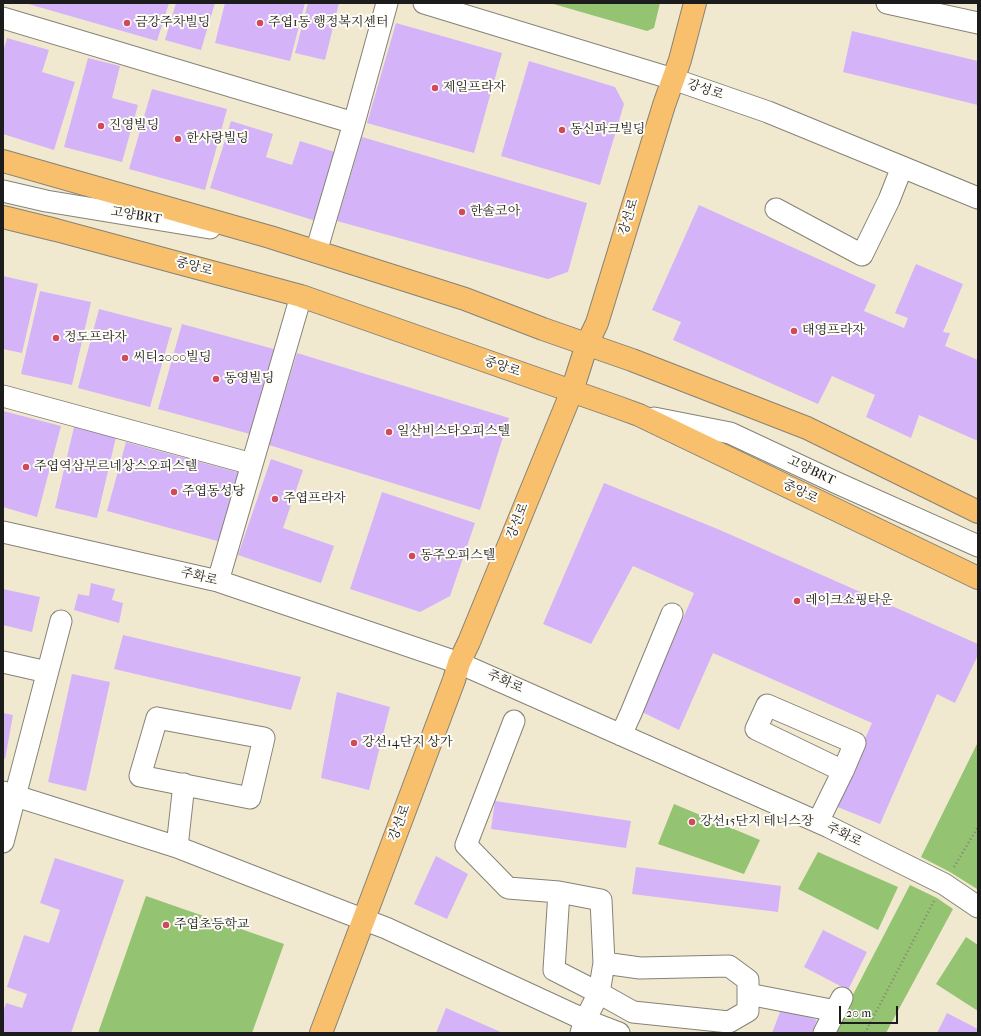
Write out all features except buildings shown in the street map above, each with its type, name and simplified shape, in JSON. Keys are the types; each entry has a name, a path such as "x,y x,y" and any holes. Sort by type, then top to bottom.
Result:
{"main road":[{"name":"강선로","path":"321,1033 459,663 572,391 588,344 597,323 680,60 695,3"},
{"path":"3,161 270,237 465,299 632,360 806,428 978,512"},
{"name":"중앙로","path":"3,217 301,296 639,415 978,578"}],"street":[{"path":"3,12 6,3"},
{"path":"316,252 387,3"},
{"name":"강성로","path":"424,3 673,79 768,112 978,198"},
{"path":"887,3 978,23"},
{"path":"3,18 354,123"},
{"path":"776,209 862,255 889,200 902,167"},
{"name":"고양BRT","path":"3,191 46,202 270,237"},
{"path":"3,214 56,230"},
{"path":"218,581 301,296"},
{"path":"3,396 252,464"},
{"name":"고양BRT","path":"639,415 730,433 978,546"},
{"name":"주화로","path":"3,532 218,581 459,663 818,822 944,884 978,907"},
{"path":"621,735 672,614"},
{"path":"3,842 10,794 61,621"},
{"path":"3,662 47,672"},
{"path":"157,718 264,738 250,798 184,784 140,776 157,718"},
{"path":"514,721 466,845 508,888 559,892 601,900 604,963 599,993 583,1027"},
{"path":"818,822 843,771"},
{"path":"176,847 184,784"},
{"path":"10,794 176,847 386,928 583,1027 619,1033"},
{"path":"559,892 554,970 633,1012 729,1022 748,1011 748,980 729,966 640,968 604,963"},
{"path":"748,994 839,1004 824,1033"}],"path":[{"path":"950,872 978,827"},
{"path":"865,1033 936,898"}],"green space":[{"path":"550,3 660,3 654,28 647,31"},
{"path":"978,742 977,889 950,872 921,857"},
{"name":"강선15단지 테니스장","path":"674,804 760,840 744,874 658,844"},
{"path":"818,852 898,887 878,930 798,889"},
{"path":"910,885 937,898 953,909 886,1033 833,1033"},
{"path":"146,896 284,944 252,1033 98,1033"},
{"path":"966,937 978,945 978,1011 936,984"}],"place":[{"name":"금강주차빌딩","path":"127,23"},
{"name":"주엽1동 행정복지센터","path":"260,23"},
{"name":"제일프라자","path":"435,88"},
{"name":"진영빌딩","path":"101,126"},
{"name":"동신파크빌딩","path":"562,130"},
{"name":"한사랑빌딩","path":"178,139"},
{"name":"한솔코아","path":"462,212"},
{"name":"태영프라자","path":"794,331"},
{"name":"정도프라자","path":"56,338"},
{"name":"씨티2000빌딩","path":"125,358"},
{"name":"동영빌딩","path":"216,379"},
{"name":"일산비스타오피스텔","path":"389,432"},
{"name":"주엽역삼부르네상스오피스텔","path":"26,467"},
{"name":"주엽동성당","path":"174,492"},
{"name":"주엽프라자","path":"275,499"},
{"name":"동주오피스텔","path":"412,556"},
{"name":"레이크쇼핑타운","path":"797,601"},
{"name":"강선14단지 상가","path":"354,743"},
{"name":"강선15단지 테니스장","path":"692,822"},
{"name":"주엽초등학교","path":"166,925"}]}
